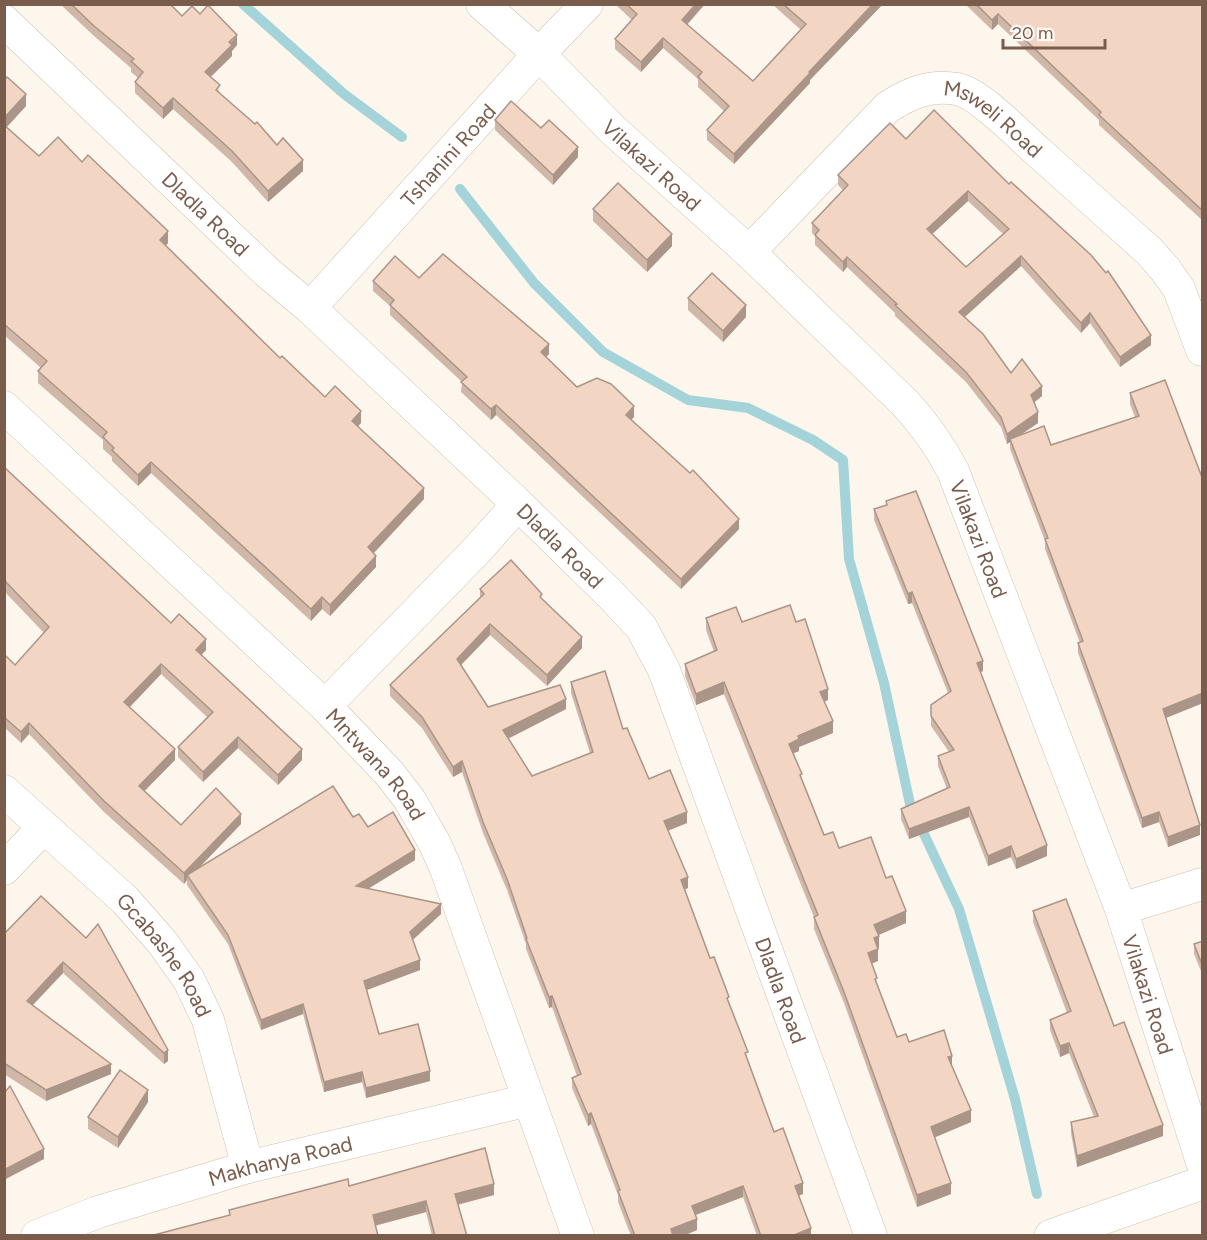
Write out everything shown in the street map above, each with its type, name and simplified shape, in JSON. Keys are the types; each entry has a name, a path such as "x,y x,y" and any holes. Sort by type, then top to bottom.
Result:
{"street":[{"name":"Vilakazi Road","path":"482,4 539,54 613,130 749,252 906,404 929,430 942,450 953,471 1120,909 1203,1162"},
{"name":"Tshanini Road","path":"310,308 539,54 587,4"},
{"name":"Dladla Road","path":"4,21 268,273 310,308 518,504 630,613 650,642 664,670 872,1236"},
{"name":"Msweli Road","path":"749,252 888,107 910,93 932,87 959,89 979,100 1149,251 1179,289 1203,350"},
{"name":"Mntwana Road","path":"4,407 325,706 389,773 410,800 435,844 446,869 578,1236"},
{"path":"325,706 422,608 518,504"},
{"name":"Gcabashe Road","path":"4,790 125,900 162,942 189,980 208,1020 248,1167"},
{"path":"4,869 44,827"},
{"path":"1120,909 1203,884"},
{"name":"Makhanya Road","path":"37,1236 98,1212 248,1167 529,1100"},
{"path":"1051,1236 1203,1183"}],"building":[{"path":"71,4 170,4 182,16 192,6 200,14 208,5 237,35 229,42 232,45 205,72 220,85 216,90 255,124 257,122 277,145 283,138 303,160 268,191 232,151 173,98 163,108 135,82 143,72 131,61 134,59"},
{"path":"626,4 696,4 682,20 753,81 806,24 783,4 873,4 734,154 707,130 729,106 698,77 702,72 663,38 641,62 615,39 637,14"},
{"path":"976,4 1203,4 1203,211 1099,115 1101,112 998,14 992,20"},
{"path":"7,77 26,94 4,118 4,80"},
{"path":"511,101 541,128 549,120 578,147 553,175 495,120"},
{"path":"934,110 1009,184 1011,182 1091,255 1106,273 1108,271 1151,335 1120,357 1090,313 1081,323 1021,256 959,312 983,334 1011,373 1022,359 1042,386 1031,395 1038,412 1007,434 1001,417 966,372 847,257 843,262 815,235 819,230 812,223 848,185 838,175 890,123 906,139","holes":["968,191 1009,229 966,267 927,229"]},
{"path":"4,125 39,156 58,137 82,162 88,155 168,231 160,240 280,358 282,356 325,397 335,386 361,411 352,421 424,488 368,547 376,556 330,605 322,597 311,609 151,462 138,475 112,450 114,448 103,437 107,432 38,371 47,361 4,324"},
{"path":"618,183 672,234 647,260 593,209"},
{"path":"443,254 549,344 541,352 577,387 597,378 611,384 634,406 626,415 690,473 693,470 739,519 681,579 496,405 491,409 461,382 467,377 390,305 394,300 373,281 395,256 419,278"},
{"path":"712,273 746,305 723,331 688,298"},
{"path":"1165,380 1203,480 1203,693 1163,709 1200,825 1168,837 1159,812 1142,818 1078,643 1083,641 1045,539 1048,538 1010,439 1044,426 1051,445 1139,416 1130,393"},
{"path":"4,467 171,623 179,614 206,639 196,650 302,749 278,775 238,737 203,772 178,747 213,712 161,664 124,702 175,749 139,786 181,825 216,788 241,814 184,873 104,801 29,723 21,732 4,717 4,654 15,665 49,627 4,580"},
{"path":"916,491 983,661 977,663 1047,845 1016,859 1011,846 988,856 969,807 909,829 901,809 950,787 938,756 954,750 931,716 931,705 951,691 912,592 908,594 874,509 887,505 886,501"},
{"path":"511,560 542,594 540,597 582,637 547,675 490,624 457,659 488,707 560,685 566,699 503,730 532,776 593,752 571,682 605,671 623,729 627,728 649,779 670,770 687,812 664,821 688,877 681,880 710,958 714,957 729,997 727,998 748,1052 745,1053 774,1132 783,1128 803,1183 795,1186 811,1228 792,1236 761,1236 743,1186 692,1206 697,1219 671,1229 673,1236 635,1236 591,1113 588,1115 572,1078 581,1074 552,996 549,997 526,939 507,879 483,822 462,761 453,767 422,717 390,685 484,594 480,589"},
{"path":"790,605 796,622 805,619 828,689 820,692 833,721 798,736 799,739 789,744 802,774 800,775 824,835 833,832 839,848 871,837 886,878 892,876 906,911 874,925 879,936 874,938 878,949 868,953 877,978 875,979 897,1037 906,1034 909,1042 944,1030 952,1056 948,1057 971,1110 931,1127 951,1183 917,1195 844,992 814,917 818,915 724,682 696,694 685,664 717,650 706,618 736,607 742,622"},
{"path":"333,786 353,817 359,814 368,827 393,812 415,850 356,886 441,904 410,932 420,960 364,981 379,1034 418,1024 430,1071 366,1088 362,1072 324,1082 303,1004 261,1020 228,935 187,875"},
{"path":"41,896 86,938 98,924 168,1050 164,1053 63,962 27,1001 111,1064 46,1090 4,1063 4,934"},
{"path":"1066,899 1114,1026 1124,1022 1163,1125 1077,1156 1071,1122 1098,1116 1069,1043 1060,1046 1050,1020 1071,1011 1033,911"},
{"path":"1203,941 1203,967 1194,944"},
{"path":"120,1070 148,1090 118,1137 88,1117"},
{"path":"10,1086 44,1149 4,1170 4,1093"},
{"path":"485,1148 494,1184 455,1194 467,1236 435,1236 426,1201 373,1215 378,1236 150,1236 230,1215 229,1210 348,1179 349,1186"}],"waterway":[{"path":"243,4 344,94 402,137"},
{"path":"460,189 534,283 603,352 688,400 748,408 813,440 843,460 849,559 884,683 910,804 959,909 1015,1099 1037,1194"}]}
